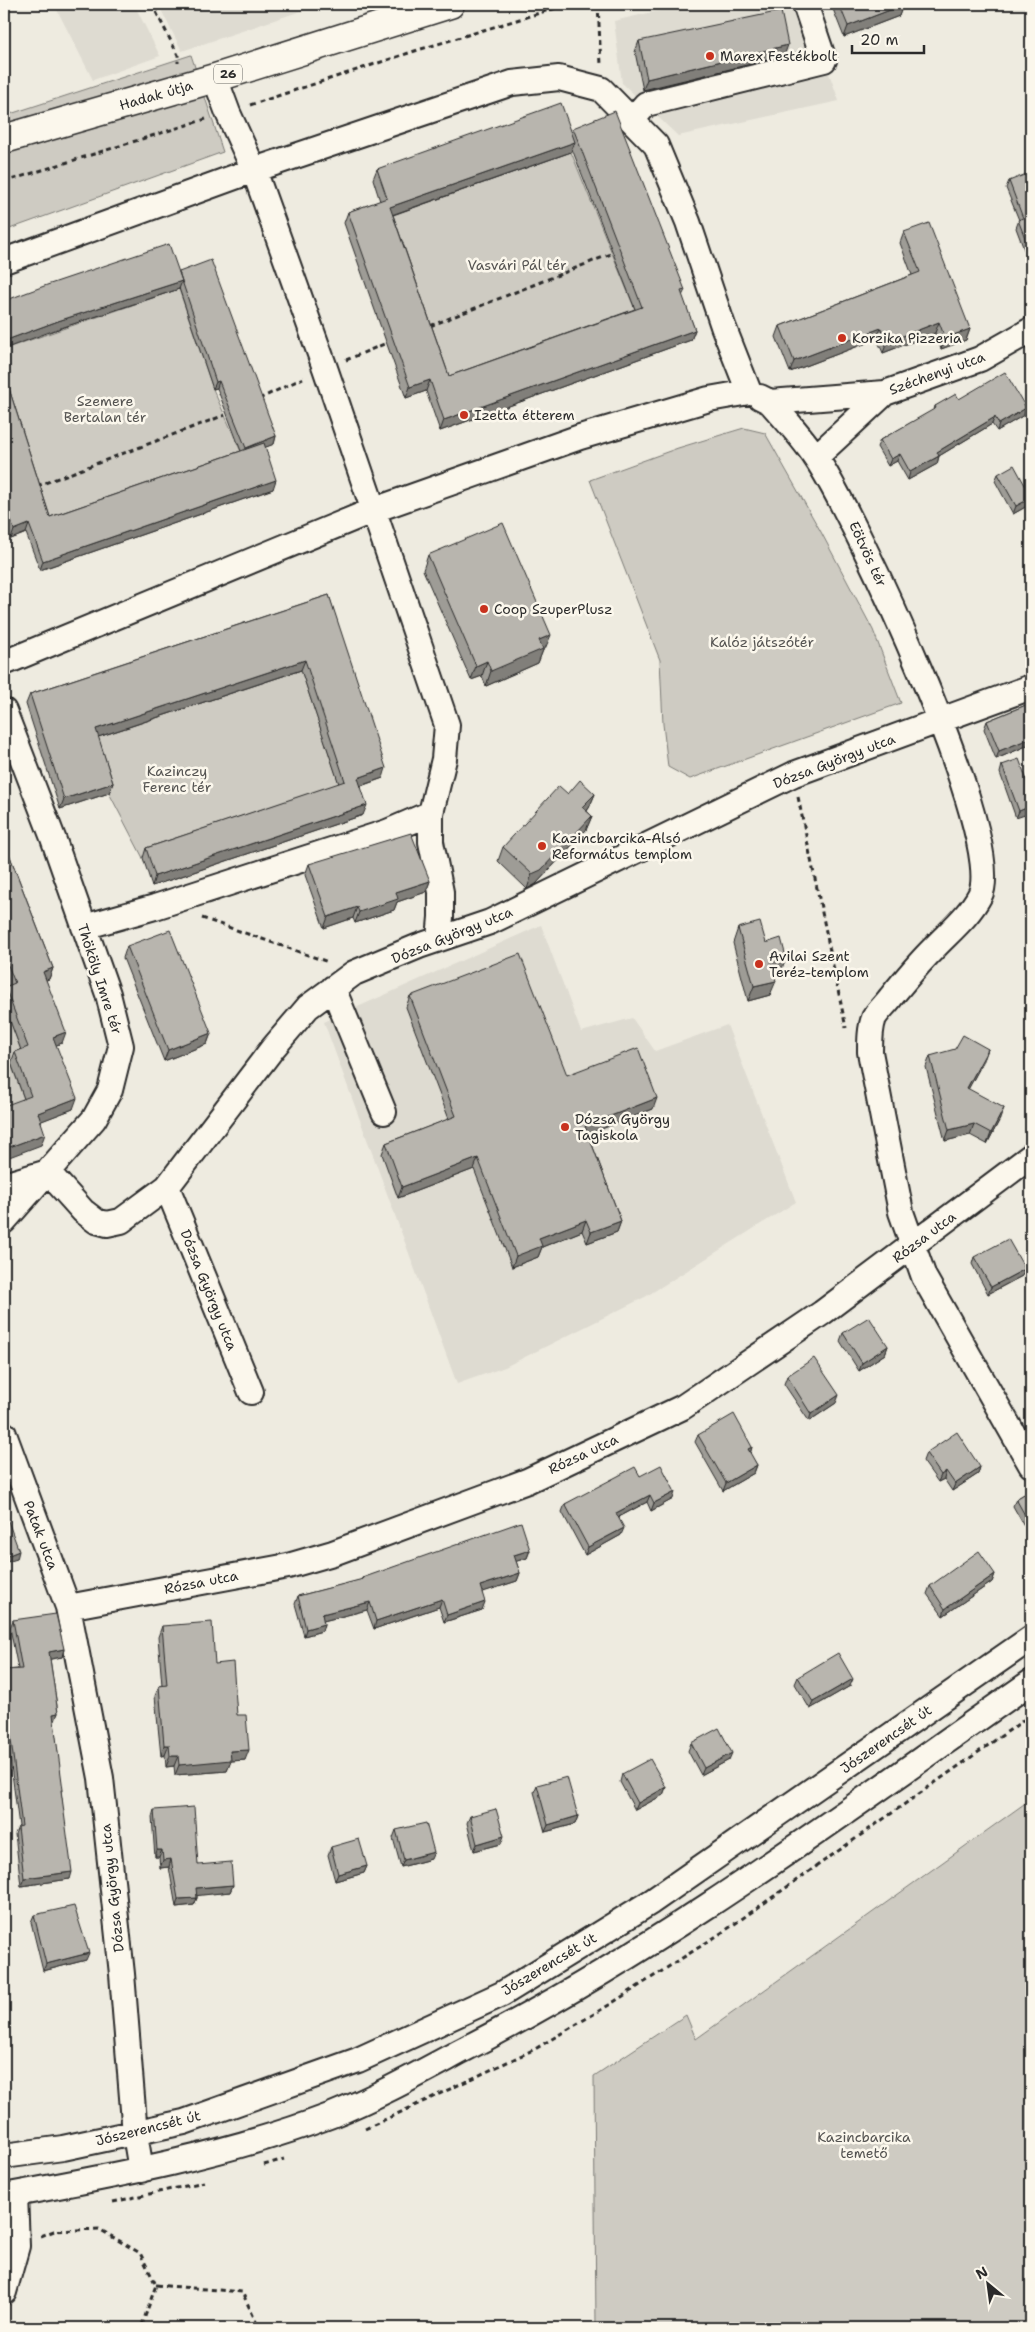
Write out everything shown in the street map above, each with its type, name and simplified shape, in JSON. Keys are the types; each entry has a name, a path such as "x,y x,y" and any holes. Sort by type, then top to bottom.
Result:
{"main road":[{"name":"Hadak útja","path":"4,139 216,78 450,4"}],"street":[{"path":"632,120 646,104 824,60 806,4"},
{"path":"216,78 228,112 254,170 325,368 447,725 444,759 431,813 432,842 440,892 441,917 439,939"},
{"path":"4,261 254,170 512,83 560,78 601,89 656,144 688,222 749,392 709,399 580,437 374,510 4,663"},
{"name":"Széchenyi utca","path":"749,392 770,402 885,393 980,359 1031,330"},
{"path":"816,457 885,393"},
{"name":"Eötvös tér","path":"770,402 816,457 853,521 906,635 941,721 972,818 984,869 981,894 964,917 926,956 874,1018 870,1035 870,1052 901,1212 924,1277 1031,1465"},
{"name":"Dózsa György utca","path":"48,1172 83,1211 96,1221 107,1224 120,1221 167,1186 273,1048 308,1008 354,973 439,939 490,922 794,774 1031,687"},
{"name":"Thököly Imre tér","path":"4,712 53,838 108,994 122,1046 104,1102 94,1119 4,1221"},
{"path":"84,927 155,908 369,838 431,813"},
{"path":"332,988 384,1112"},
{"name":"Rózsa utca","path":"68,1607 288,1566 333,1553 527,1481 683,1407 822,1313 1031,1156"},
{"path":"4,1185 48,1172"},
{"name":"Dózsa György utca","path":"167,1186 252,1392"},
{"name":"Patak utca","path":"4,1434 68,1607"},
{"name":"Dózsa György utca","path":"68,1607 100,1778 122,1974 135,2134 141,2170"},
{"name":"Jószerencsét út","path":"4,2156 63,2148 184,2122 358,2060 502,1994 651,1902 1031,1638"},
{"path":"4,2292 17,2246 9,2195 141,2170 273,2135 332,2115 373,2097 524,2019 675,1929 1031,1682"}],"path":[{"path":"152,4 178,55 178,88"},
{"path":"4,182 569,4"},
{"path":"598,4 601,89"},
{"path":"427,328 611,254"},
{"path":"259,400 325,368 384,344"},
{"path":"35,488 226,415"},
{"path":"794,774 846,1028"},
{"path":"198,916 354,973"},
{"path":"17,2246 54,2231 99,2229 140,2253 156,2285 141,2328"},
{"path":"156,2285 242,2292 259,2328"}],"shaded area":[{"path":"54,4 134,4 160,56 93,80"},
{"path":"158,4 318,4 319,5 182,51"},
{"path":"687,4 804,4 839,101 678,136 622,83 614,21"},
{"name":"Dózsa György Tagiskola","path":"541,925 581,1032 632,1018 655,1051 727,1025 796,1202 645,1297 505,1367 457,1384 324,1022"}],"green space":[{"path":"191,55 223,152 4,231 4,116"},
{"name":"Vasvári Pál tér","path":"571,152 638,317 444,384 386,217"},
{"name":"Szemere Bertalan tér","path":"179,289 213,389 243,456 47,526 4,393 4,349"},
{"name":"Kalóz játszótér","path":"744,428 765,433 821,532 873,630 901,703 690,779 668,767 663,724 660,660 590,480 678,448"},
{"name":"Kazinczy Ferenc tér","path":"301,670 342,792 143,858 109,793 92,739"},
{"path":"4,1005 24,1058 11,1064 27,1107 4,1116"},
{"name":"Kazincbarcika temető","path":"1031,1799 1031,2328 596,2328 594,2076 686,2015 696,2039"}],"building":[{"path":"839,4 903,4 903,5 848,26"},
{"name":"Marex Festékbolt","path":"781,11 788,45 647,79 639,41"},
{"path":"561,103 575,142 390,207 449,376 642,307 573,128 615,111 685,290 681,291 695,330 444,420 430,380 410,387 348,212 387,198 377,169"},
{"path":"1029,173 1031,178 1031,253 1018,220 1023,218 1009,181"},
{"path":"929,223 970,329 945,338 939,322 887,342 881,328 794,361 780,326 920,272 904,232"},
{"path":"169,244 182,281 58,321 4,341 4,301"},
{"path":"211,260 276,436 246,448 219,381 216,382 179,272"},
{"path":"1005,372 1026,408 999,424 995,417 937,452 939,456 910,472 900,454 891,459 880,440 936,408 935,406 956,394 959,399"},
{"path":"4,373 50,517 264,443 276,480 43,561 29,524 14,530 4,498"},
{"path":"1014,465 1031,496 1031,498 1016,506 998,474"},
{"name":"Coop SzuperPlusz","path":"503,523 551,635 539,640 543,649 491,671 487,661 476,666 428,555"},
{"path":"329,595 386,768 358,778 367,805 155,876 146,848 345,781 305,660 96,729 113,783 64,799 30,694"},
{"path":"1031,703 1031,738 999,751 987,721"},
{"path":"1019,759 1031,791 1031,806 1019,811 1002,765"},
{"name":"Kazincbarcika-Alsó Református templom","path":"580,780 595,794 582,807 592,816 541,870 532,874 503,847 559,786 568,794"},
{"path":"411,833 430,881 396,892 398,899 359,912 357,907 328,917 309,864"},
{"path":"4,841 53,968 43,972 66,1032 53,1037 77,1098 38,1113 45,1134 4,1149 4,1106 31,1096 15,1052 28,1047 5,987 15,983 4,955"},
{"path":"760,922 766,943 781,938 786,957 771,962 776,981 754,986 738,928"},
{"path":"170,930 211,1033 168,1050 127,946"},
{"name":"Dózsa György Tagiskola","path":"520,954 567,1075 638,1048 657,1098 585,1126 621,1221 591,1232 586,1220 539,1238 542,1246 516,1256 478,1158 402,1187 386,1143 456,1116 410,996"},
{"path":"963,1035 988,1049 967,1088 1004,1108 991,1133 974,1124 949,1130 930,1056 955,1049"},
{"path":"1008,1239 1025,1269 991,1287 974,1257"},
{"path":"869,1317 888,1346 862,1363 843,1333"},
{"path":"814,1358 839,1395 811,1414 787,1376"},
{"path":"734,1414 752,1447 748,1449 757,1465 726,1483 698,1435"},
{"path":"957,1432 980,1467 955,1484 946,1471 941,1475 926,1453"},
{"path":"661,1465 675,1492 654,1503 650,1495 616,1513 624,1528 588,1547 565,1504 635,1467 640,1476"},
{"path":"1031,1490 1031,1526 1016,1499"},
{"path":"4,1510 19,1551 4,1557"},
{"path":"521,1522 530,1550 514,1555 520,1573 480,1586 485,1602 447,1615 442,1599 376,1621 370,1602 322,1614 324,1624 306,1629 298,1596 363,1579"},
{"path":"979,1551 995,1574 945,1609 930,1586"},
{"path":"56,1614 64,1649 49,1652 58,1713 53,1714 72,1872 24,1878 18,1827 22,1826 4,1685 4,1670 22,1669 13,1620"},
{"path":"212,1622 215,1664 233,1662 237,1715 246,1715 249,1750 230,1751 231,1760 179,1765 178,1756 170,1756 169,1745 164,1745 159,1686 167,1685 162,1626"},
{"path":"838,1653 853,1679 813,1702 798,1677"},
{"path":"719,1728 732,1753 704,1768 691,1743"},
{"path":"650,1759 666,1787 638,1803 622,1774"},
{"path":"567,1777 578,1816 548,1825 537,1785"},
{"path":"194,1807 198,1865 231,1862 233,1885 196,1888 197,1898 178,1899 171,1859 163,1860 162,1850 157,1850 154,1810"},
{"path":"496,1809 504,1836 477,1844 470,1816"},
{"path":"426,1823 434,1852 404,1860 396,1830"},
{"path":"359,1839 367,1866 338,1874 331,1847"},
{"path":"74,1906 89,1953 46,1964 34,1915"}],"place":[{"name":"Marex Festékbolt","path":"710,56"},
{"name":"Korzika Pizzeria","path":"842,338"},
{"name":"Izetta étterem","path":"464,415"},
{"name":"Coop SzuperPlusz","path":"484,609"},
{"name":"Kazincbarcika-Alsó Református templom","path":"542,846"},
{"name":"Avilai Szent Teréz-templom","path":"759,964"},
{"name":"Dózsa György Tagiskola","path":"565,1127"}]}
